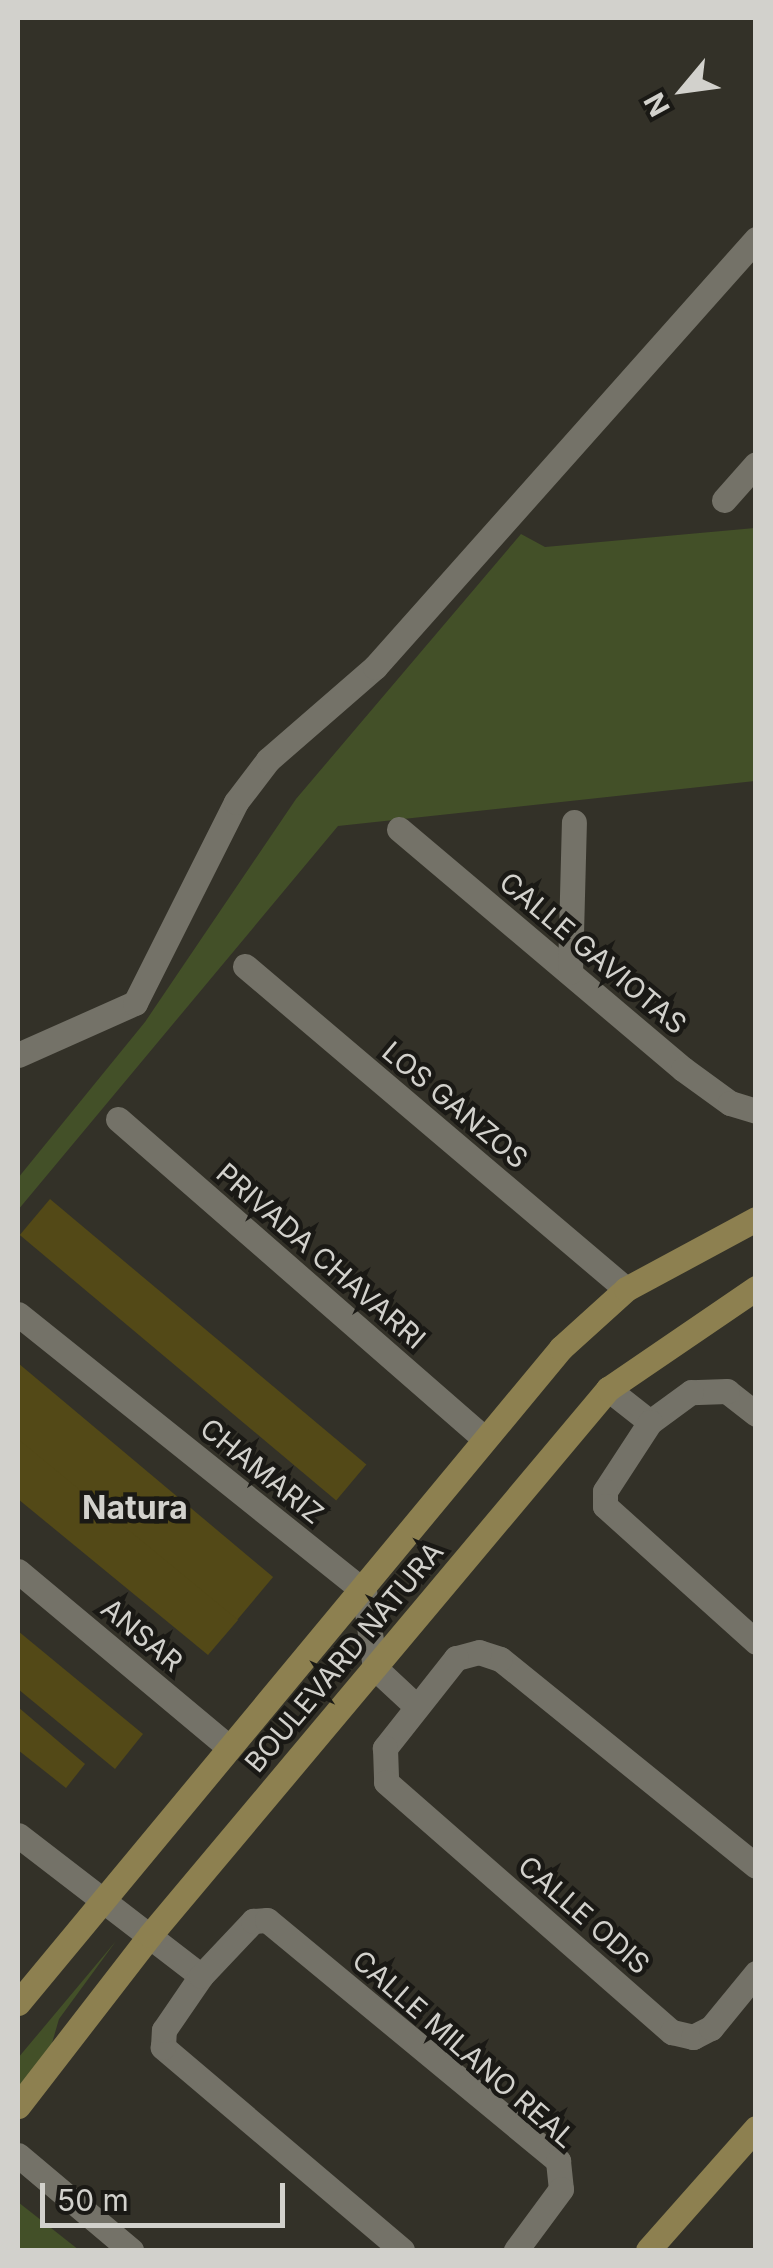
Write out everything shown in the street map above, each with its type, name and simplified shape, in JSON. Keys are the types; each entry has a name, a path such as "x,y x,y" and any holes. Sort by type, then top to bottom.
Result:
{"street":[{"path":"18,1055 135,1002 236,802 268,760 375,666 756,239"},
{"path":"724,500 756,464"},
{"path":"570,972 574,822"},
{"name":"CALLE GAVIOTAS","path":"398,829 683,1069 730,1104 756,1111"},
{"name":"LOS GANZOS","path":"245,966 626,1289"},
{"name":"PRIVADA CHAVARRI","path":"118,1119 484,1438"},
{"name":"BOULEVARD NATURA","path":"18,2003 227,1746 364,1591 484,1438 561,1348 626,1289 756,1219"},
{"name":"BOULEVARD NATURA","path":"18,2106 150,1935 608,1389 756,1288"},
{"name":"CHAMARIZ","path":"18,1314 364,1591"},
{"path":"756,1414 708,1387 650,1422 606,1491 604,1506 756,1642"},
{"path":"608,1389 650,1422"},
{"name":"ANSAR","path":"18,1571 227,1746"},
{"path":"364,1591 375,1668 416,1707 456,1658 478,1652 500,1659 756,1866"},
{"name":"CALLE ODIS","path":"416,1707 382,1765 386,1782 672,2032 693,2036 711,2028 756,1973"},
{"path":"18,1834 201,1976 164,2030 163,2046 402,2250"},
{"name":"CALLE MILANO REAL","path":"201,1976 252,1921 268,1920 558,2161 561,2189 516,2250"},
{"path":"648,2250 756,2128"},
{"path":"18,2154 131,2250"}],"green space":[{"path":"755,528 755,781 338,826 18,1210 18,1178 145,1022 296,799 521,534 545,547"},
{"path":"116,1941 59,2019 50,2050 18,2090 18,2058"},
{"path":"18,2202 79,2250 18,2250"}],"building":[{"path":"50,1199 366,1464 336,1500 20,1235"},
{"path":"18,1363 273,1577 235,1623 18,1441"},
{"path":"18,1439 238,1620 208,1655 18,1499"},
{"path":"18,1631 143,1734 115,1769 18,1689"},
{"path":"18,1707 85,1764 66,1788 18,1750"}],"district":[{"name":"Natura","path":"135,1508"}]}
